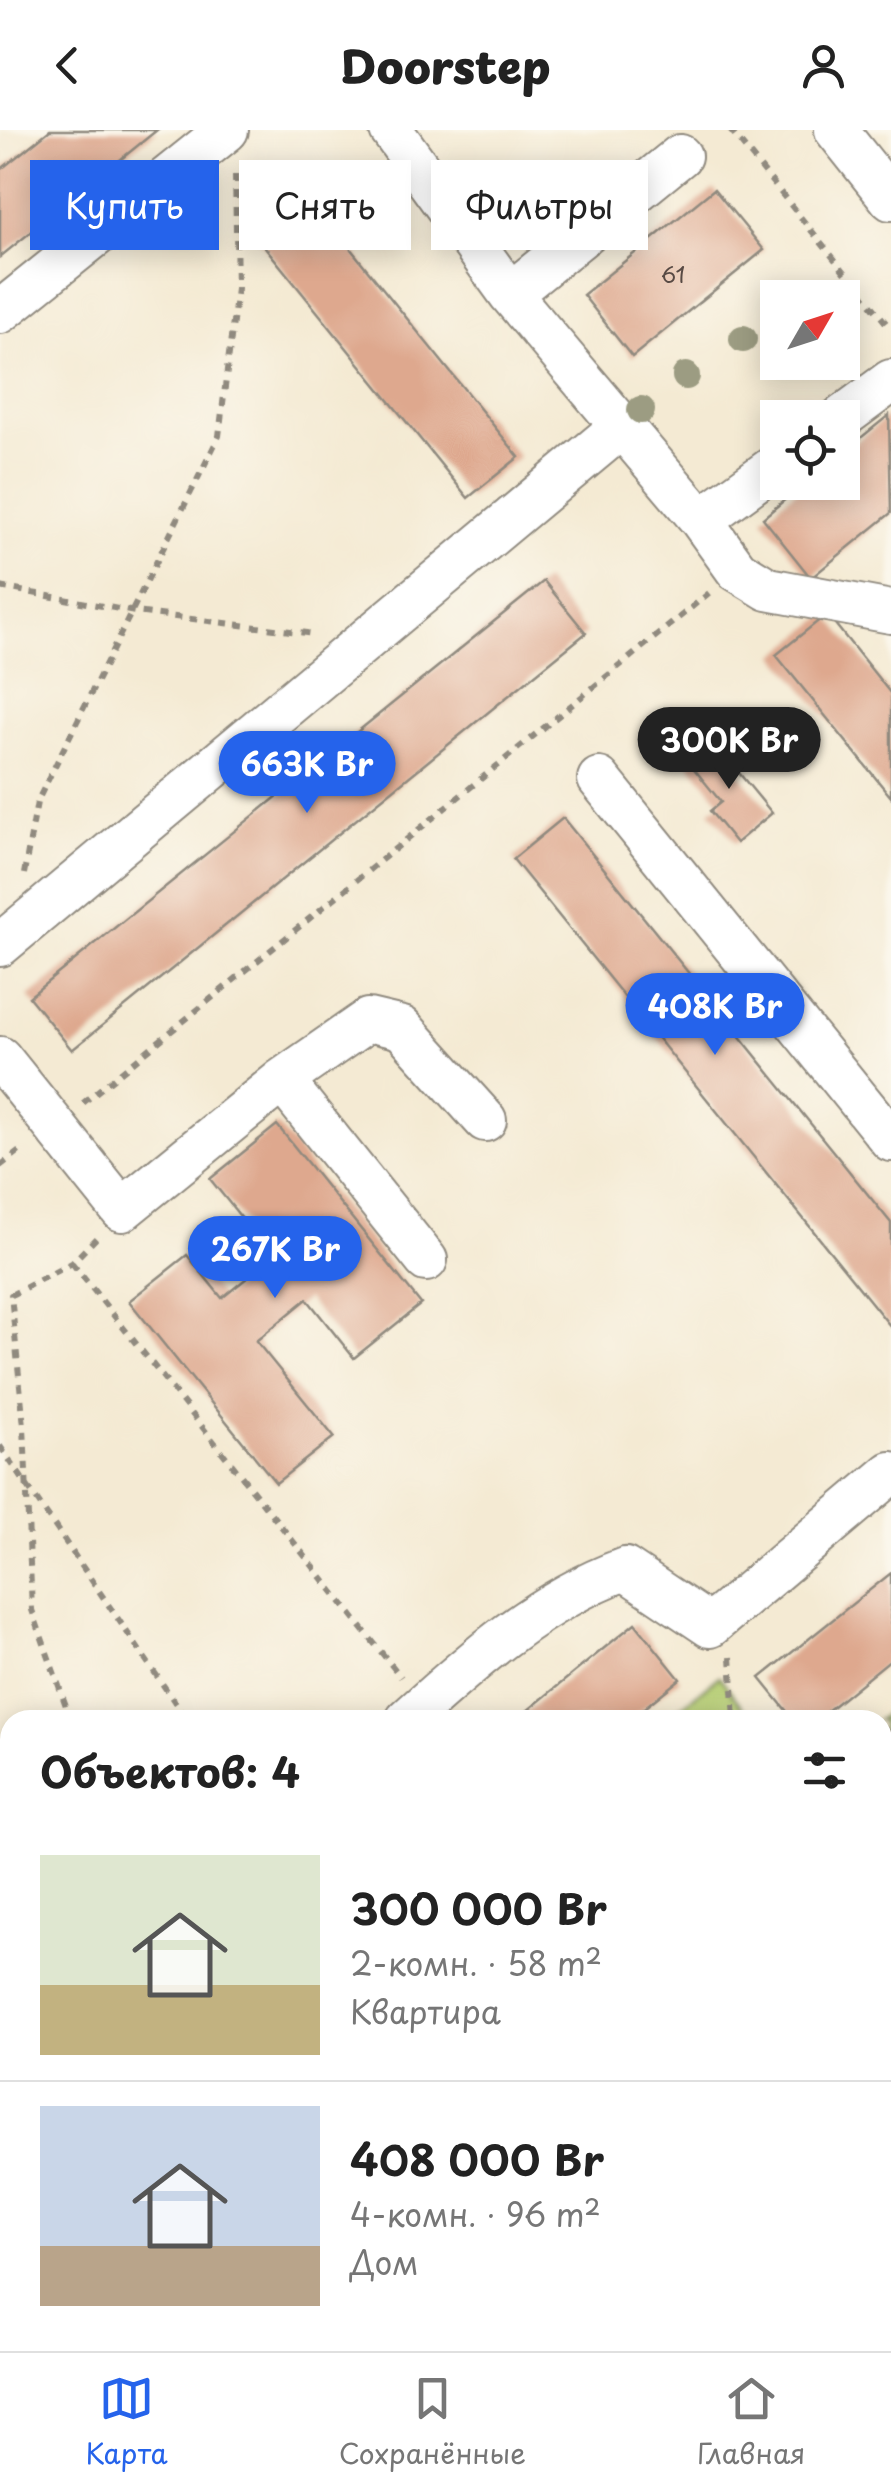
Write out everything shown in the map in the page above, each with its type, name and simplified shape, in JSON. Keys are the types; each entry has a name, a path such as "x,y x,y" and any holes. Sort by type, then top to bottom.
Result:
{"street":[{"path":"391,130 510,294 701,520 737,570 768,588 891,612"},
{"path":"836,130 891,199"},
{"path":"0,312 231,150"},
{"path":"510,294 680,156"},
{"path":"860,404 891,381"},
{"path":"6,939 620,428"},
{"path":"701,520 760,477"},
{"path":"599,779 891,1140"},
{"path":"0,1058 122,1210 282,1080 368,1020 402,1028 485,1120"},
{"path":"282,1080 426,1260"},
{"path":"419,1710 535,1612 586,1584 625,1570 710,1626 891,1473"}],"path":[{"path":"730,130 891,329"},
{"path":"6,939 37,802 135,612 219,436 237,289 231,150"},
{"path":"0,1166 737,570"},
{"path":"0,586 135,612 368,641"},
{"path":"67,1710 32,1610 11,1295 72,1263 122,1210"},
{"path":"72,1263 396,1670 412,1710"},
{"path":"0,1446 180,1710"},
{"path":"728,1610 734,1710"}],"green space":[{"path":"719,1676 744,1710 677,1710"}],"building":[{"path":"50,130 157,130 120,160 30,160 30,233 0,257 0,170"},
{"path":"714,189 764,250 632,357 583,295 639,250 648,250 648,242"},
{"path":"267,250 352,250 519,457 468,498"},
{"path":"889,415 891,513 811,578 763,518 784,500 860,500 860,438"},
{"path":"544,581 586,633 72,1050 29,997"},
{"path":"827,614 891,694 891,797 776,655"},
{"path":"711,739 772,813 736,843 710,811 721,802 686,759"},
{"path":"563,818 891,1223 891,1327 513,859"},
{"path":"277,1125 421,1304 354,1358 307,1299 256,1341 334,1437 276,1483 129,1301 187,1255 222,1298 273,1257 210,1179"},
{"path":"891,1573 891,1659 828,1710 786,1710 760,1678"},
{"path":"635,1623 680,1679 641,1710 528,1710"}]}
